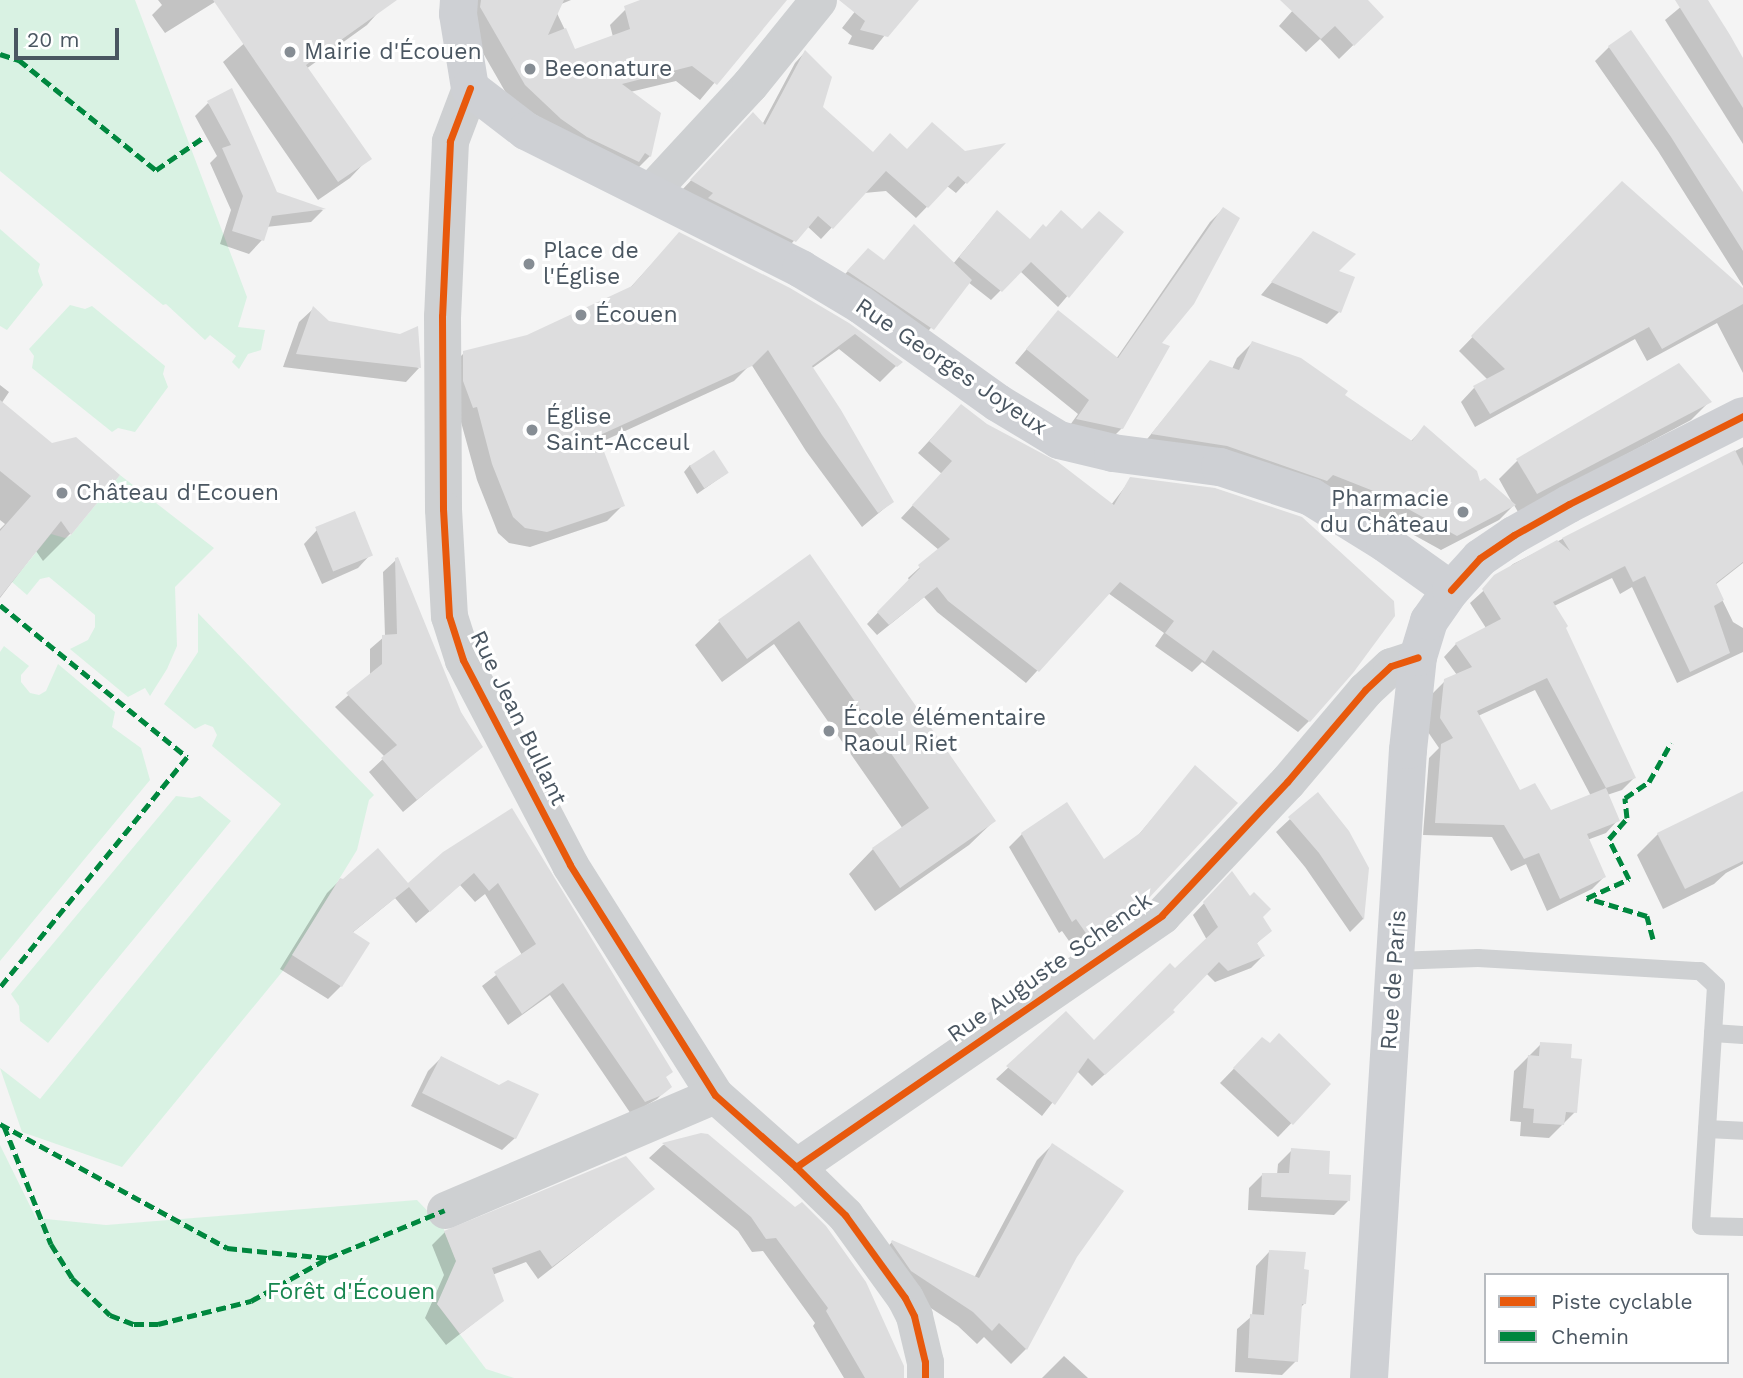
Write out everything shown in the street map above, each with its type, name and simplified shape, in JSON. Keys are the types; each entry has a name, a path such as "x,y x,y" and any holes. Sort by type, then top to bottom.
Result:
{"main road":[{"path":"458,7 470,88 526,131 650,192"},
{"name":"Rue Georges Joyeux","path":"650,192 801,269 862,304 998,403 1059,440 1113,453 1220,467 1311,497 1385,543 1451,590"},
{"name":"Rue de Paris","path":"1370,1378 1408,750 1418,657 1429,621 1451,590 1480,558 1514,535 1743,416"}],"street":[{"path":"650,192 750,83 818,0"},
{"name":"Rue Jean Bullant","path":"470,88 450,141 442,361 443,509 449,616 463,660 570,864 715,1095 796,1167 845,1216 905,1298 914,1316 925,1362 925,1378"},
{"name":"Rue Auguste Schenck","path":"796,1167 1162,915 1287,782 1365,690 1391,666 1418,657"},
{"path":"446,1210 715,1095"}],"lane":[{"path":"1395,961 1478,958 1700,971 1716,986 1702,1226 1743,1227"},
{"path":"1713,1033 1743,1035"},
{"path":"1707,1129 1743,1131"}],"green space":[{"path":"0,0 135,0 247,297 238,327 265,330 261,350 248,354 239,369 232,362 236,356 210,335 205,340 166,304 163,305 0,171"},
{"path":"0,229 40,264 38,271 43,285 7,330 0,326"},
{"path":"70,305 85,309 92,306 165,366 163,374 168,387 135,432 118,428 112,432 32,368 34,356 29,349"},
{"path":"120,475 214,548 175,587 177,646 167,669 150,696 145,688 128,697 70,649 88,640 95,627 95,615 49,577 40,579 27,595 12,582 51,534 65,538 71,535"},
{"path":"198,613 374,795 369,800 357,850 282,972 122,1167 22,1132 0,1068 40,1099 281,804 212,746 217,735 213,727 205,724 195,729 164,704 198,652"},
{"path":"4,646 29,666 21,675 21,682 30,693 39,695 46,691 58,664 115,712 112,727 141,748 150,780 0,961 0,652"},
{"path":"176,796 200,796 231,821 48,1043 20,1021 19,1006 11,994"},
{"name":"Forêt d'Écouen","path":"0,1145 36,1218 106,1225 417,1200 443,1227 457,1263 437,1304 486,1369 514,1378 0,1378"}],"building":[{"path":"213,0 397,0 306,65 372,159 338,182"},
{"path":"481,0 564,0 548,35 566,28 575,49 630,29 624,6 640,0 787,0 717,85 692,66 622,84 661,113 651,157 645,153 639,162 587,137 561,119 525,85 480,7"},
{"path":"839,0 919,0 888,37 860,30 865,21"},
{"path":"1280,0 1368,0 1384,17 1354,46 1335,26 1321,39"},
{"path":"1675,0 1708,0 1743,58 1743,108"},
{"path":"1631,30 1743,192 1743,251 1671,137 1608,46"},
{"path":"805,50 832,77 823,107 873,152 890,133 907,149 932,122 965,151 1006,143 967,184 958,176 928,208 886,171 833,229 818,216 796,242 708,198 713,193 690,180 753,112 765,125"},
{"path":"232,88 277,192 326,209 272,216 264,241 232,231 243,196 222,148 231,145 207,101"},
{"path":"1622,181 1743,288 1743,304 1662,349 1649,327 1490,414 1473,386 1505,369 1471,336"},
{"path":"1223,207 1240,218 1194,304 1162,343 1170,346 1123,429 1076,419 1089,400 1026,349 1058,310 1118,358"},
{"path":"997,210 1030,239 1043,224 1046,227 1061,210 1082,229 1099,211 1124,232 1069,298 1031,262 1002,292 959,257"},
{"path":"914,224 972,280 934,330 847,271 868,248 884,260"},
{"path":"1313,231 1356,254 1339,271 1355,277 1341,313 1271,282"},
{"path":"679,232 790,288 849,323 903,362 897,367 855,334 812,366 841,410 894,502 878,513 822,435 768,350 752,366 598,436 625,506 547,532 525,528 513,517 492,464 477,407 473,408 463,381 463,351 527,335 632,286"},
{"path":"313,306 329,321 400,334 418,326 421,368 296,354"},
{"path":"1252,341 1301,358 1348,391 1345,395 1412,441 1424,425 1477,471 1480,481 1485,478 1516,505 1457,536 1381,494 1333,475 1327,481 1227,446 1151,434 1210,360 1239,370"},
{"path":"1679,363 1712,402 1537,494 1516,459"},
{"name":"Château d'Ecouen","path":"0,400 52,443 76,437 120,475 71,535 61,521 0,597 0,531 31,496 0,471"},
{"path":"961,404 987,424 1058,462 1114,505 1130,477 1215,488 1302,517 1394,601 1395,616 1353,673 1310,722 1213,650 1205,662 1165,633 1174,621 1120,582 1039,672 948,601 937,587 889,625 877,612 920,568 918,565 950,539 912,505 952,461 929,441"},
{"path":"714,450 729,473 704,488 690,466"},
{"path":"1735,450 1743,466 1743,562 1716,583 1724,600 1714,606 1730,653 1690,672 1645,576 1633,582 1625,566 1553,602 1568,626 1566,628 1636,778 1606,788 1620,821 1587,834 1606,877 1560,899 1539,853 1524,859 1504,825 1435,823 1441,744 1453,738 1440,718 1444,679 1472,667 1455,643 1501,619 1482,589 1494,575 1557,540 1570,551 1562,538","holes":["1547,678 1606,788 1551,810 1535,783 1520,790 1477,711"]},
{"path":"355,511 373,556 333,572 315,527"},
{"path":"810,554 996,821 900,888 872,848 929,808 799,621 747,659 718,620"},
{"path":"398,557 461,712 483,747 417,800 381,758 397,745 346,693 382,664 382,635 397,634 395,558"},
{"path":"1195,765 1238,803 1148,899 1090,939 1076,919 1072,922 1021,833 1067,802 1104,859 1140,833"},
{"path":"1743,791 1743,861 1685,889 1657,833"},
{"path":"1318,792 1349,831 1369,868 1364,920 1319,853 1288,817"},
{"path":"512,808 673,1072 666,1077 672,1087 662,1095 645,1102 563,983 522,1014 494,972 536,944 498,883 489,891 474,873 430,912 409,887 353,932 370,943 342,987 292,955 340,878 343,879 378,848 408,883 443,852"},
{"path":"1232,871 1250,896 1254,892 1271,909 1263,917 1272,931 1257,943 1265,956 1228,971 1219,962 1173,1010 1175,1012 1105,1075 1088,1058 1055,1105 1006,1066 1066,1011 1094,1040 1170,963 1175,968 1218,927 1203,902"},
{"path":"1279,1033 1331,1084 1293,1125 1233,1068 1262,1037 1270,1043"},
{"path":"1540,1042 1572,1044 1571,1058 1582,1059 1577,1113 1566,1112 1564,1125 1533,1123 1534,1109 1523,1108 1528,1055 1539,1056"},
{"path":"441,1056 499,1085 508,1080 539,1094 516,1139 422,1093"},
{"path":"701,1133 708,1134 795,1207 802,1202 826,1226 866,1282 904,1366 904,1378 865,1378 826,1311 828,1308 776,1238 766,1239 751,1217 662,1143"},
{"path":"1052,1143 1124,1191 1077,1257 1027,1350 999,1323 992,1331 973,1312 911,1271 891,1242 892,1240 979,1278"},
{"path":"1291,1148 1330,1151 1329,1174 1351,1175 1350,1201 1261,1197 1262,1173 1289,1173"},
{"path":"626,1156 655,1189 552,1267 540,1250 492,1268 504,1301 460,1334 437,1304 456,1261 444,1231"},
{"path":"1269,1250 1306,1252 1304,1269 1309,1270 1306,1304 1302,1304 1298,1362 1248,1358 1250,1314 1264,1315"}],"marked path":[{"path":"0,54 19,60 156,170 204,137"},
{"path":"0,605 187,757 0,987"},
{"path":"1653,939 1647,916 1587,898 1629,879 1609,839 1627,818 1625,798 1649,782 1671,743"},
{"path":"0,1124 227,1248 328,1258 445,1210"},
{"path":"4,1126 51,1244 72,1278 110,1315 134,1324 158,1324 251,1301 328,1258"}],"cycle path":[{"path":"470,88 450,141 442,316 443,509 449,616 463,660 570,865 715,1095 845,1215 905,1298 914,1316 925,1362 925,1378"},
{"path":"1451,590 1480,558 1514,535 1569,504 1743,416"},
{"path":"796,1167 1162,915 1287,782 1365,690 1391,666 1418,657"}],"place":[{"name":"Mairie d'Écouen","path":"290,52"},
{"name":"Beeonature","path":"530,69"},
{"name":"Place de l'Église","path":"529,264"},
{"name":"Écouen","path":"581,315"},
{"name":"Église Saint-Acceul","path":"532,430"},
{"name":"Château d'Ecouen","path":"62,493"},
{"name":"Pharmacie du Château","path":"1463,512"},
{"name":"École élémentaire Raoul Riet","path":"829,731"}]}
